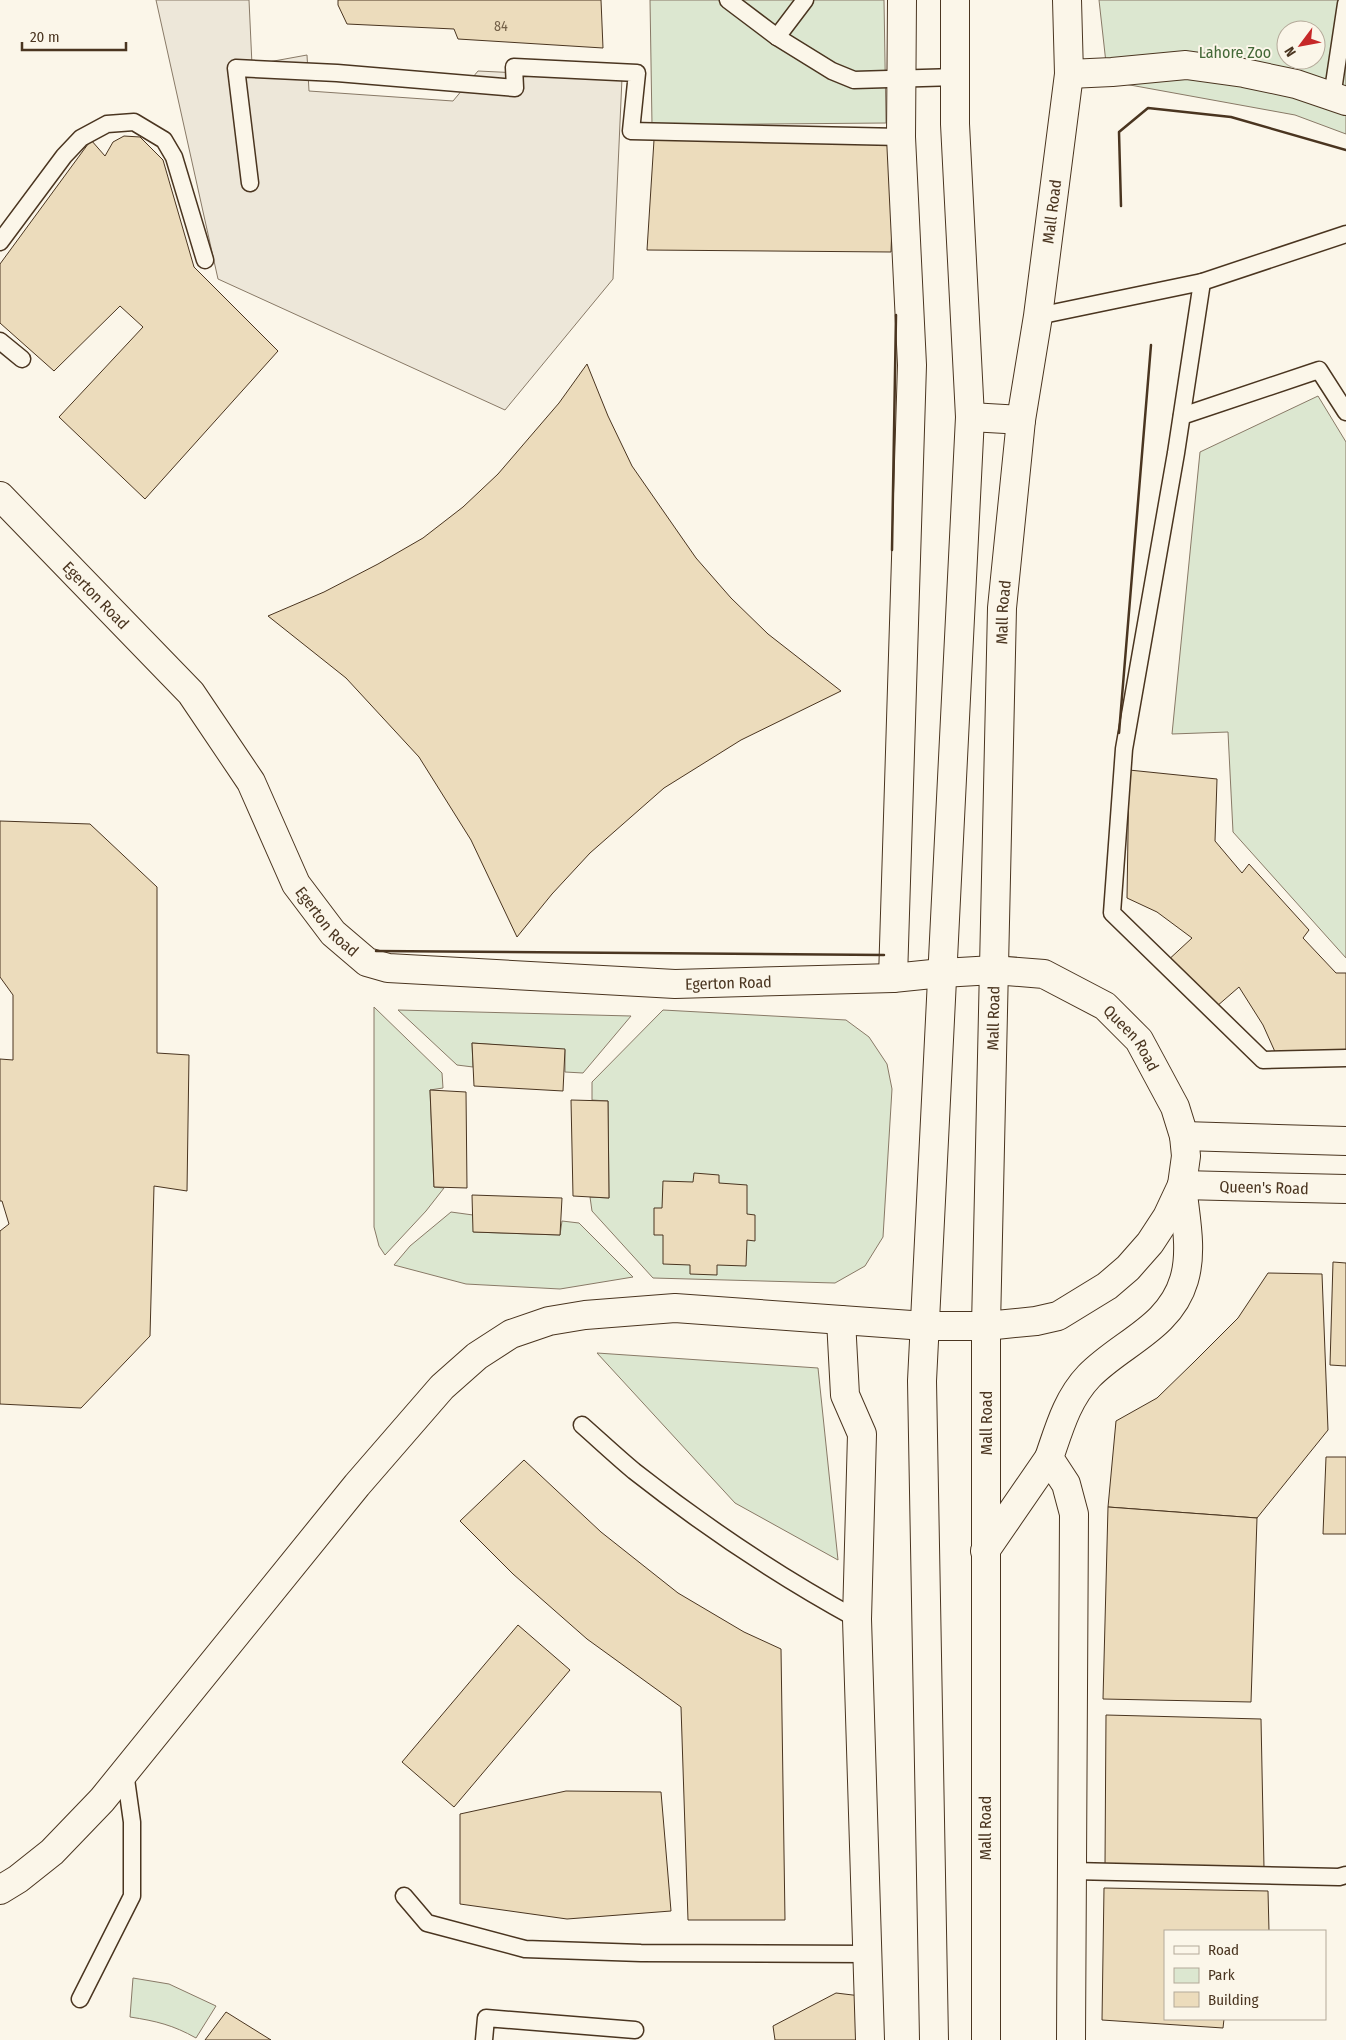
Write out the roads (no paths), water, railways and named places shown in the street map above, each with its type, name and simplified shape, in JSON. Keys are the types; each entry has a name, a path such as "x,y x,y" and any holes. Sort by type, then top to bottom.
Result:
{"main road":[{"path":"893,978 912,365 901,136 902,0"},
{"path":"934,2040 922,1381 970,417 955,124 957,77 955,0"},
{"name":"Mall Road","path":"986,2040 986,1326 1002,608 1021,420 1038,316 1069,74 1067,0"},
{"path":"1069,74 1186,65 1244,73 1287,82 1339,99"},
{"path":"970,417 1021,420"},
{"name":"Egerton Road","path":"0,496 191,693 252,782 296,884 332,933 367,962 388,968 675,984 893,978 942,973"},
{"name":"Queen Road","path":"942,973 994,970 1044,974 1105,1006 1139,1040 1168,1092 1184,1136 1186,1156 1182,1185"},
{"path":"1184,1136 1346,1141"},
{"path":"0,1890 18,1879 52,1852 102,1800 356,1485 442,1387 477,1356 511,1334 549,1321 585,1315 675,1308 925,1326 986,1326 1036,1321 1058,1316 1107,1286 1128,1268 1150,1243 1167,1217 1182,1185"},
{"path":"985,1551 1049,1458 1064,1414 1073,1396 1088,1377 1103,1363 1157,1323 1168,1312 1178,1296 1184,1280 1188,1241 1182,1185"},
{"name":"Queen's Road","path":"1182,1185 1346,1189"},
{"path":"841,1320 845,1395 862,1434 857,1619 870,2040"},
{"path":"1049,1458 1066,1484 1074,1514 1071,2040"}],"lane":[{"path":"728,0 777,37 832,71 854,80 957,77"},
{"path":"777,37 805,0"},
{"path":"1339,99 1346,4"},
{"path":"250,183 236,68 337,73 515,88 514,67 637,73 631,131 901,136"},
{"path":"0,242 64,156 81,138 107,124 134,122 164,140 174,157 205,260"},
{"path":"1038,316 1202,282 1346,234"},
{"path":"1202,282 1182,416 1124,749 1112,913 1263,1060 1346,1058"},
{"path":"0,341 22,359"},
{"path":"1182,416 1319,370 1346,412"},
{"path":"582,1424 632,1469 713,1531 797,1586 857,1619"},
{"path":"80,1999 132,1896 132,1822 125,1772"},
{"path":"1072,1871 1346,1875"},
{"path":"404,1896 427,1923 525,1949 641,1953 868,1954"},
{"path":"484,2040 486,2018 635,2030"}],"park label":[{"name":"Lahore Zoo","path":"1235,52"}]}
